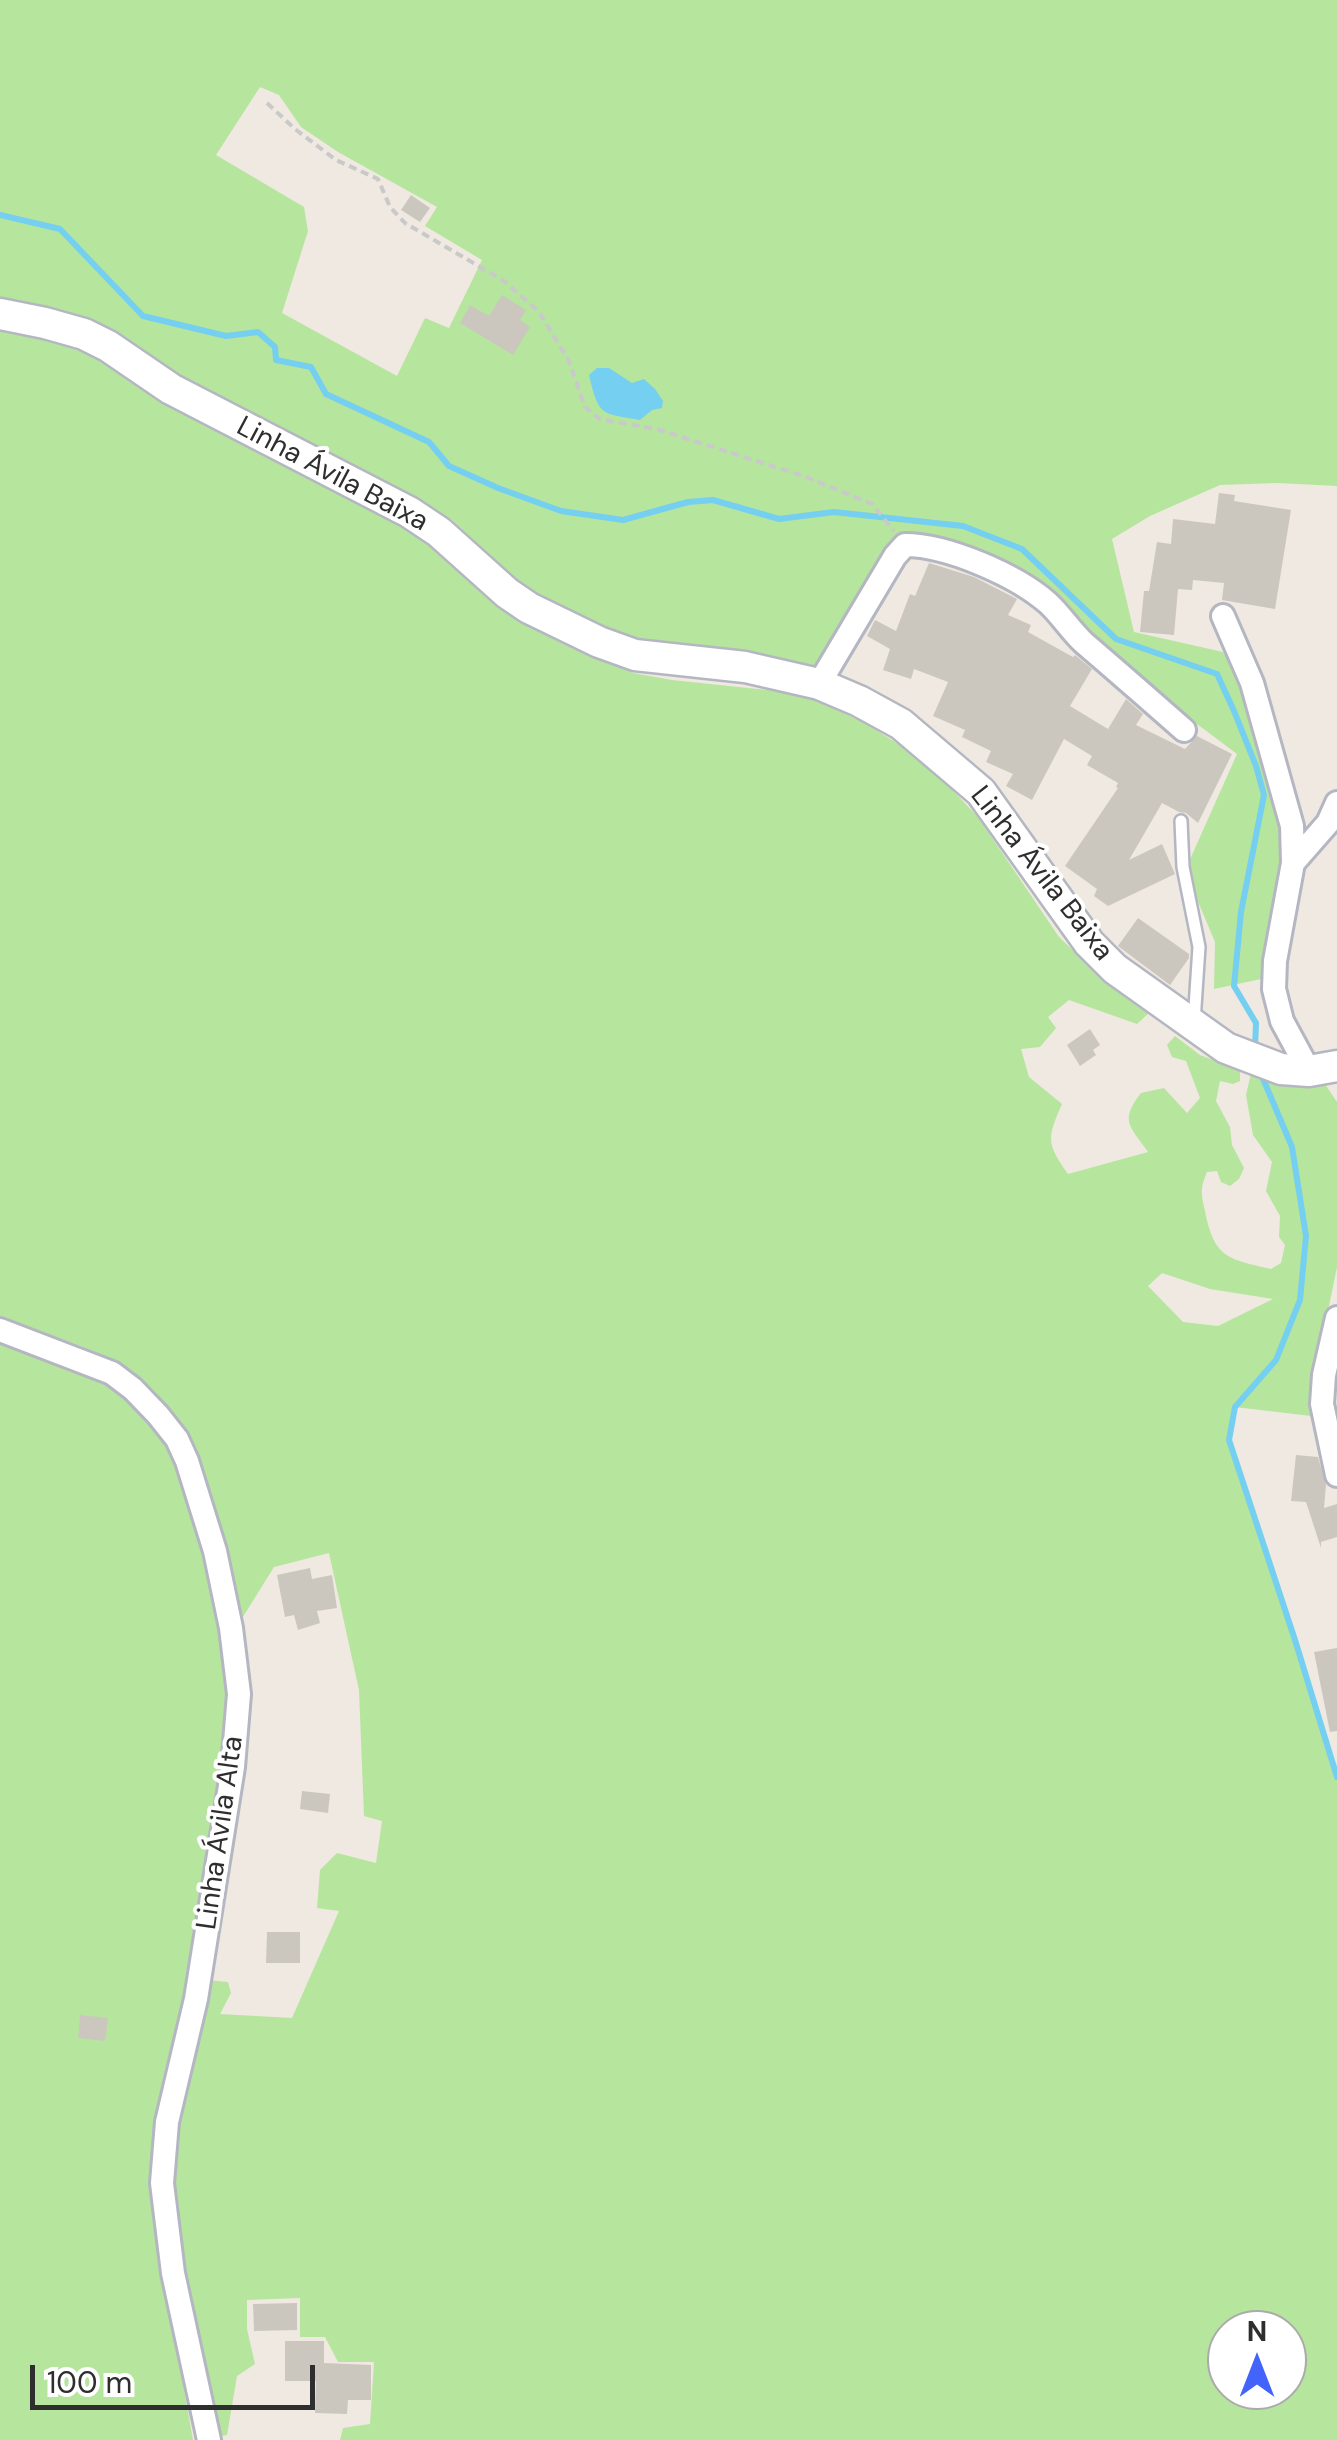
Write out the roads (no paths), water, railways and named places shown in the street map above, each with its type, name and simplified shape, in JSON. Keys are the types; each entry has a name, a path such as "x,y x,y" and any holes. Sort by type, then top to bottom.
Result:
{"street":[{"name":"Linha Ávila Baixa","path":"0,314 71,330 108,346 171,389 409,512 439,532 529,608 599,642 635,654 745,668 819,684 901,724 982,792 1090,943 1115,968 1226,1048 1309,1068"},
{"path":"819,684 896,556 905,545 926,545 972,560 1048,603 1082,641 1184,730"},
{"path":"1223,616 1252,682 1292,826 1294,863 1274,989 1282,1021 1309,1068"},
{"path":"1294,863 1328,823 1337,803"},
{"path":"1337,1318 1324,1374 1322,1404 1337,1475"},
{"name":"Linha Ávila Alta","path":"0,1330 112,1373 133,1389 167,1427 187,1461 215,1551 230,1628 239,1694 232,1767 196,1999 167,2122 162,2183 173,2273 209,2440"}],"lane":[{"path":"1181,821 1183,867 1198,948 1194,1026"}],"water":[{"path":"597,368 609,368 632,383 644,379 663,401 662,408 652,410 640,420 603,410 589,375"}],"waterway":[{"path":"0,215 60,229 143,316 226,336 258,332 275,347 276,360 311,367 326,394 429,442 449,466 498,488 561,511 623,520 688,502 713,500 779,519 834,512 963,526 1022,549 1116,639 1217,674 1256,766 1264,795 1241,912 1234,986 1256,1023 1255,1048"},
{"path":"1261,1074 1292,1147 1306,1236 1300,1300 1276,1360 1235,1407 1229,1440 1337,1777"}]}
